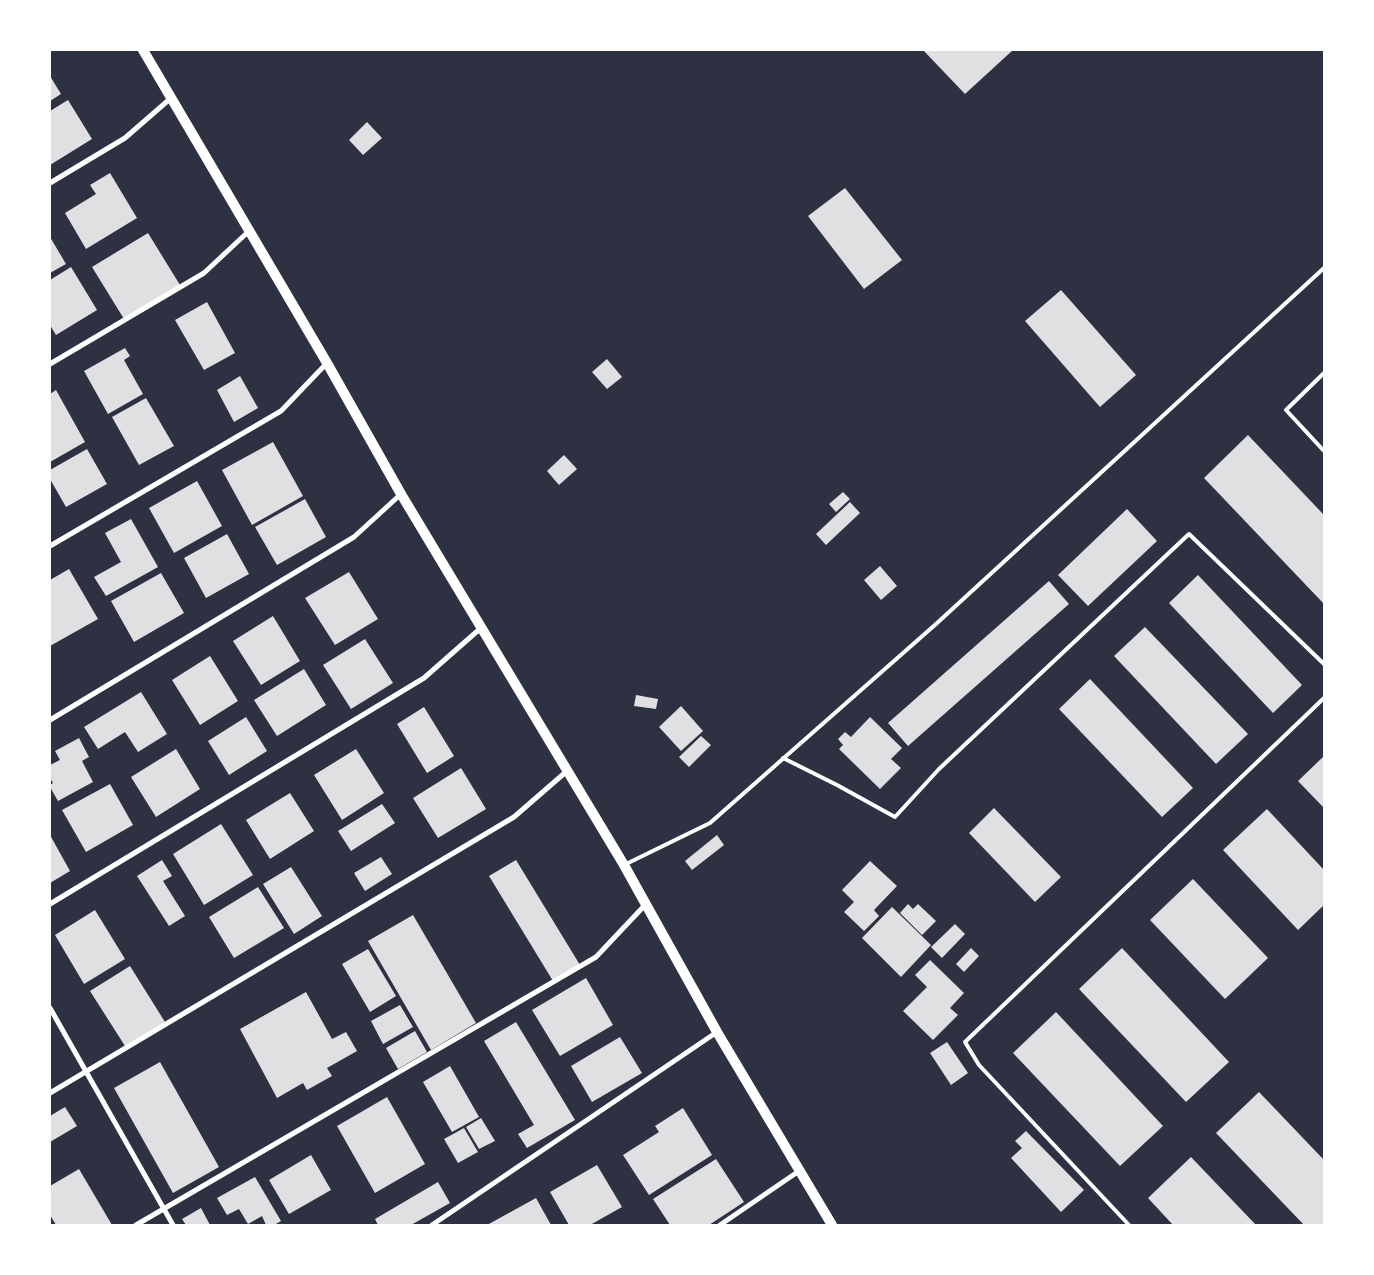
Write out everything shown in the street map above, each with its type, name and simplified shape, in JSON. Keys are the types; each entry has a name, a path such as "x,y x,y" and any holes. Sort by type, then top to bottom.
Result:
{"main road":[{"path":"143,50 327,363 401,494 624,865 717,1032 832,1225"}],"street":[{"path":"50,183 124,138 171,98"},
{"path":"50,364 204,274 249,232"},
{"path":"50,546 281,410 327,363"},
{"path":"50,720 354,537 401,494"},
{"path":"50,904 424,678 482,627"},
{"path":"50,1093 514,817 568,771"},
{"path":"136,1225 596,957 646,904"},
{"path":"50,1008 173,1225"},
{"path":"432,1225 717,1032"},
{"path":"720,1225 800,1170"}],"lane":[{"path":"624,865 710,823 943,617 1324,268"},
{"path":"1324,373 1286,410 1324,451"},
{"path":"783,758 895,817 939,769 1189,534 1324,664"},
{"path":"1129,1225 978,1065 965,1042 1324,698"}],"building":[{"path":"923,50 1013,50 965,94"},
{"path":"50,76 61,94 50,101"},
{"path":"68,100 92,139 50,165 50,111"},
{"path":"367,122 382,138 363,155 349,140"},
{"path":"110,173 137,218 86,249 65,213 96,194 90,185"},
{"path":"845,188 902,260 864,289 808,216"},
{"path":"148,233 180,285 124,319 92,267"},
{"path":"50,237 66,264 50,273"},
{"path":"71,267 97,310 56,335 50,325 50,280"},
{"path":"1061,290 1136,375 1100,407 1025,321"},
{"path":"207,302 235,353 204,370 175,320"},
{"path":"125,348 130,356 124,360 143,394 108,414 84,371"},
{"path":"607,359 622,377 607,389 592,372"},
{"path":"240,376 258,408 234,422 217,390"},
{"path":"56,390 85,442 50,462 50,394"},
{"path":"146,398 174,446 139,465 112,417"},
{"path":"1248,435 1324,515 1324,604 1204,478"},
{"path":"273,442 303,496 252,525 222,470"},
{"path":"87,449 107,484 66,507 50,479 50,470"},
{"path":"564,455 577,469 559,485 547,471"},
{"path":"197,481 222,526 174,553 149,508"},
{"path":"843,492 850,499 836,512 829,504"},
{"path":"305,499 326,537 277,565 255,527"},
{"path":"850,502 860,513 826,545 816,534"},
{"path":"1127,509 1157,541 1088,606 1058,575"},
{"path":"131,519 158,567 106,596 94,577 121,562 105,533"},
{"path":"227,534 249,574 206,598 184,558"},
{"path":"880,566 897,586 881,600 864,580"},
{"path":"69,569 98,619 50,646 50,580"},
{"path":"349,572 378,619 335,645 305,598"},
{"path":"161,573 184,613 134,642 111,601"},
{"path":"1198,575 1302,685 1273,713 1169,603"},
{"path":"1049,581 1069,604 908,746 888,723"},
{"path":"273,616 300,661 261,685 233,641"},
{"path":"1145,627 1248,734 1216,764 1114,656"},
{"path":"365,639 393,683 351,709 323,665"},
{"path":"210,656 238,701 200,725 172,680"},
{"path":"304,669 326,705 277,736 254,700"},
{"path":"1090,679 1193,788 1162,817 1059,709"},
{"path":"141,692 167,734 138,752 125,732 98,749 84,727"},
{"path":"636,695 658,699 656,709 634,706"},
{"path":"681,706 703,731 681,751 659,727"},
{"path":"424,707 454,756 427,773 397,724"},
{"path":"246,717 267,751 229,775 208,741"},
{"path":"870,717 902,748 891,759 901,768 880,789 839,749 843,745 838,739 845,732 851,737"},
{"path":"701,736 711,745 689,767 679,757"},
{"path":"79,738 89,757 82,761 93,782 58,801 50,787 53,783 50,778 50,765 60,760 55,751"},
{"path":"176,749 200,789 156,817 131,777"},
{"path":"356,749 384,793 342,820 314,775"},
{"path":"1324,756 1324,808 1298,781"},
{"path":"461,768 486,809 438,838 413,798"},
{"path":"110,784 133,825 86,852 62,810"},
{"path":"290,793 314,831 270,859 246,820"},
{"path":"382,804 395,823 351,851 338,831"},
{"path":"994,808 1061,877 1035,902 969,833"},
{"path":"1267,809 1324,870 1324,905 1298,930 1223,850"},
{"path":"221,824 253,875 204,905 173,854"},
{"path":"50,835 70,871 50,883"},
{"path":"717,835 724,845 692,870 685,861"},
{"path":"381,857 392,874 365,891 354,873"},
{"path":"162,860 172,876 163,881 185,916 169,926 137,876"},
{"path":"516,860 580,965 553,981 489,876"},
{"path":"870,861 897,886 874,910 879,916 864,931 844,912 854,902 842,890"},
{"path":"291,867 322,916 294,934 263,884"},
{"path":"1193,879 1268,958 1225,999 1150,920"},
{"path":"258,887 284,928 234,958 209,917"},
{"path":"908,904 913,909 918,904 936,921 922,935 900,913"},
{"path":"892,907 931,945 901,977 862,938"},
{"path":"95,910 125,959 84,984 55,935"},
{"path":"413,915 476,1023 431,1050 368,941"},
{"path":"955,924 965,934 942,958 931,947"},
{"path":"971,948 979,956 964,972 956,964"},
{"path":"1122,948 1229,1062 1186,1102 1079,989"},
{"path":"368,949 396,996 370,1012 342,964"},
{"path":"930,960 964,993 950,1008 958,1015 933,1040 903,1011 927,987 915,975"},
{"path":"130,966 165,1022 125,1046 90,991"},
{"path":"586,978 613,1025 560,1056 532,1010"},
{"path":"306,992 332,1039 346,1032 357,1051 327,1068 332,1076 307,1090 303,1083 277,1098 240,1029"},
{"path":"400,1005 413,1027 383,1044 371,1021"},
{"path":"1056,1012 1163,1126 1120,1166 1013,1053"},
{"path":"516,1022 575,1120 527,1148 518,1134 534,1125 484,1041"},
{"path":"415,1031 427,1052 398,1069 386,1048"},
{"path":"620,1037 642,1073 592,1102 571,1066"},
{"path":"947,1042 968,1073 951,1085 930,1053"},
{"path":"160,1062 219,1167 173,1193 114,1088"},
{"path":"450,1066 479,1117 452,1132 423,1082"},
{"path":"1259,1092 1324,1160 1324,1225 1304,1225 1216,1133"},
{"path":"387,1097 425,1164 375,1193 337,1126"},
{"path":"65,1107 77,1126 50,1142 50,1116"},
{"path":"683,1108 712,1155 649,1195 623,1155 659,1132 655,1126"},
{"path":"481,1118 495,1141 479,1149 466,1127"},
{"path":"464,1128 478,1152 458,1163 444,1139"},
{"path":"1026,1131 1084,1190 1061,1212 1011,1158 1022,1148 1015,1141"},
{"path":"311,1155 331,1190 289,1214 269,1180"},
{"path":"1191,1157 1256,1225 1173,1225 1148,1198"},
{"path":"716,1159 744,1202 709,1225 670,1225 653,1199"},
{"path":"597,1165 622,1207 590,1225 569,1225 550,1192"},
{"path":"79,1169 112,1225 56,1225 50,1215 50,1186"},
{"path":"255,1177 281,1221 274,1225 266,1225 262,1216 248,1224 239,1209 227,1215 217,1198"},
{"path":"438,1182 450,1203 411,1225 378,1225 375,1219"},
{"path":"536,1198 551,1225 487,1225"},
{"path":"201,1208 210,1225 186,1225 182,1219"}]}
